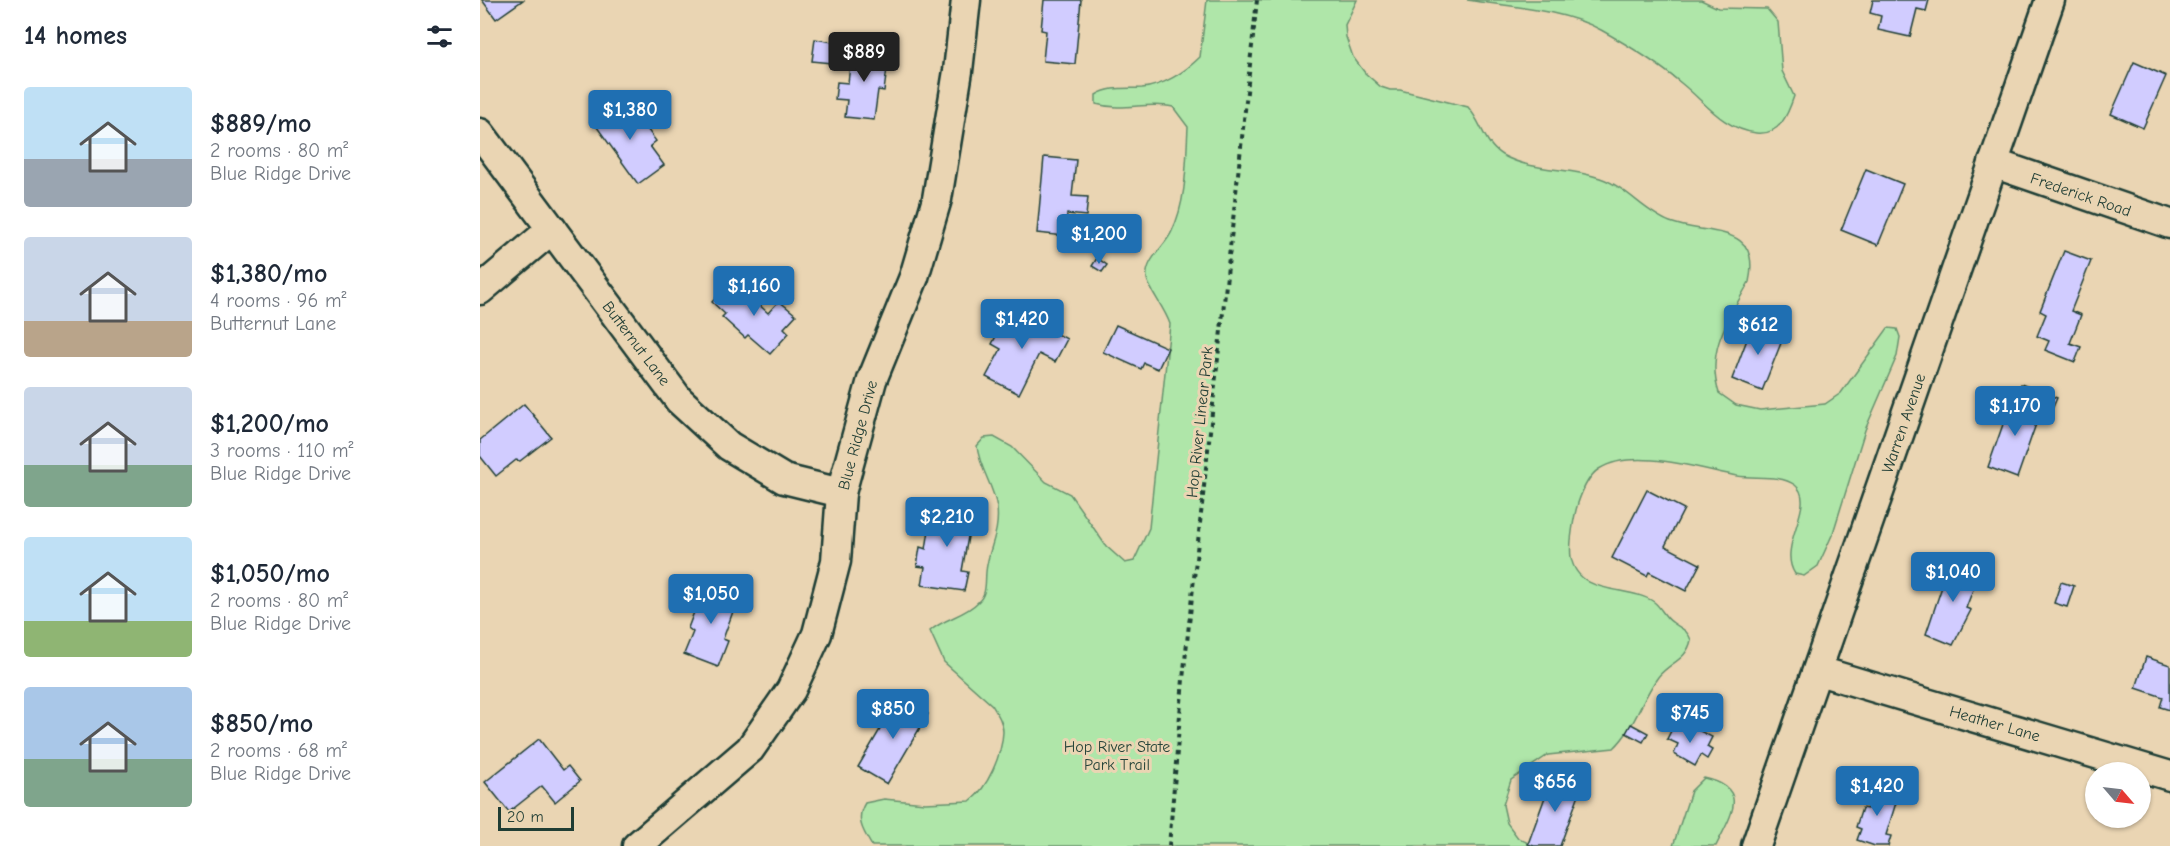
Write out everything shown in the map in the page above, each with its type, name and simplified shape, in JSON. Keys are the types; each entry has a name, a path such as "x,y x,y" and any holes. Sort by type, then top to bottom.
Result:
{"street":[{"name":"Blue Ridge Drive","path":"637,846 750,749 791,690 817,634 836,561 840,493 872,380 914,277 937,199 958,70 966,0"},
{"name":"Warren Avenue","path":"1756,846 1819,671 2050,0"},
{"name":"Butternut Lane","path":"480,133 679,400 729,446 784,480 840,493"},
{"name":"Frederick Road","path":"1993,163 2170,224"},
{"path":"480,290 552,229"},
{"name":"Heather Lane","path":"1819,671 2170,776"}],"path":[{"name":"Hop River Linear Park","path":"1169,846 1183,679 1257,0"}],"green space":[{"name":"Hop River State Park Trail","path":"1207,0 1357,0 1345,25 1346,37 1353,57 1365,73 1381,87 1468,107 1491,145 1502,155 1538,167 1600,178 1619,187 1661,218 1685,226 1715,231 1739,240 1747,249 1751,263 1749,282 1721,335 1715,363 1715,378 1719,393 1736,405 1760,410 1825,404 1841,393 1888,328 1897,329 1900,337 1897,356 1865,430 1833,533 1818,566 1804,576 1795,574 1790,563 1790,551 1802,503 1801,493 1795,485 1789,482 1775,478 1737,476 1686,465 1648,460 1613,463 1599,469 1592,476 1576,508 1571,538 1571,557 1576,570 1584,579 1594,584 1632,593 1654,602 1669,620 1686,631 1691,640 1682,657 1658,677 1633,723 1614,748 1548,755 1511,780 1503,805 1507,823 1518,838 1534,846 872,846 860,820 865,803 884,799 925,803 970,801 983,788 1000,750 1003,728 996,711 944,662 930,631 973,607 984,592 987,563 995,533 997,508 977,446 984,438 994,437 1012,447 1046,482 1070,494 1106,546 1125,563 1134,561 1149,528 1170,324 1148,283 1147,272 1152,259 1169,237 1181,206 1188,127 1173,107 1163,105 1106,106 1096,104 1096,95 1112,89 1150,87 1181,73 1194,63 1200,57"},
{"path":"1467,0 1701,0 1718,8 1767,9 1778,22 1782,71 1794,96 1786,116 1777,127 1764,133 1744,130 1715,114 1681,83 1653,62 1601,30 1570,17 1553,13"},
{"path":"1704,778 1728,788 1732,796 1733,804 1727,824 1716,846 1673,846 1691,791"}],"building":[{"path":"482,0 523,0 496,19"},
{"path":"1044,0 1081,0 1075,64 1043,61 1046,31 1041,30"},
{"path":"1873,0 1929,0 1926,11 1917,9 1910,37 1878,30 1881,16 1870,13"},
{"path":"815,39 833,42 831,63 812,61"},
{"path":"852,48 889,53 884,91 878,90 874,120 845,117 847,100 835,99 837,82 848,83"},
{"path":"2134,62 2166,76 2143,128 2111,114"},
{"path":"626,100 656,141 650,146 664,165 638,184 594,123"},
{"path":"1044,157 1076,160 1072,196 1088,197 1086,216 1067,214 1065,236 1037,233"},
{"path":"1866,169 1903,184 1878,245 1841,230"},
{"path":"2064,251 2091,261 2071,311 2081,315 2070,343 2081,347 2075,362 2045,350 2049,341 2037,336 2046,314 2040,311"},
{"path":"1097,258 1107,265 1102,272 1092,266"},
{"path":"732,280 768,313 779,301 796,315 784,328 789,333 770,354 748,335 745,338 722,317 725,314 712,302"},
{"path":"1010,309 1067,339 1055,362 1039,354 1019,394 986,377 1001,349 992,344"},
{"path":"1754,321 1785,333 1762,391 1732,379"},
{"path":"1116,325 1168,348 1158,369 1144,363 1141,369 1103,352"},
{"path":"2021,384 2057,398 2053,407 2017,393"},
{"path":"2013,396 2042,407 2017,478 1988,467"},
{"path":"524,404 551,437 496,476 480,456 480,440"},
{"path":"1647,490 1684,509 1665,546 1700,564 1686,591 1649,572 1647,576 1612,558"},
{"path":"938,502 973,508 962,571 968,572 964,591 922,585 925,567 917,566 920,547 926,549 929,530 934,531"},
{"path":"1951,560 1980,571 1966,608 1971,610 1953,645 1926,634"},
{"path":"2061,582 2074,586 2067,607 2054,603"},
{"path":"705,583 739,595 723,639 728,641 718,667 684,654 693,632 688,628"},
{"path":"2146,657 2170,665 2170,710 2160,707 2163,697 2136,688"},
{"path":"899,697 928,714 887,784 858,767"},
{"path":"1631,724 1648,733 1643,742 1626,733"},
{"path":"1686,724 1712,737 1707,747 1712,750 1707,759 1701,755 1695,766 1674,754 1678,744 1667,739 1674,725 1683,730"},
{"path":"539,739 563,770 568,766 580,781 555,802 542,786 509,812 485,782"},
{"path":"1553,775 1582,786 1560,846 1534,846 1528,844"},
{"path":"1874,785 1899,793 1886,835 1891,836 1888,846 1875,846 1857,840 1861,829 1856,827 1862,808 1867,809"}]}
